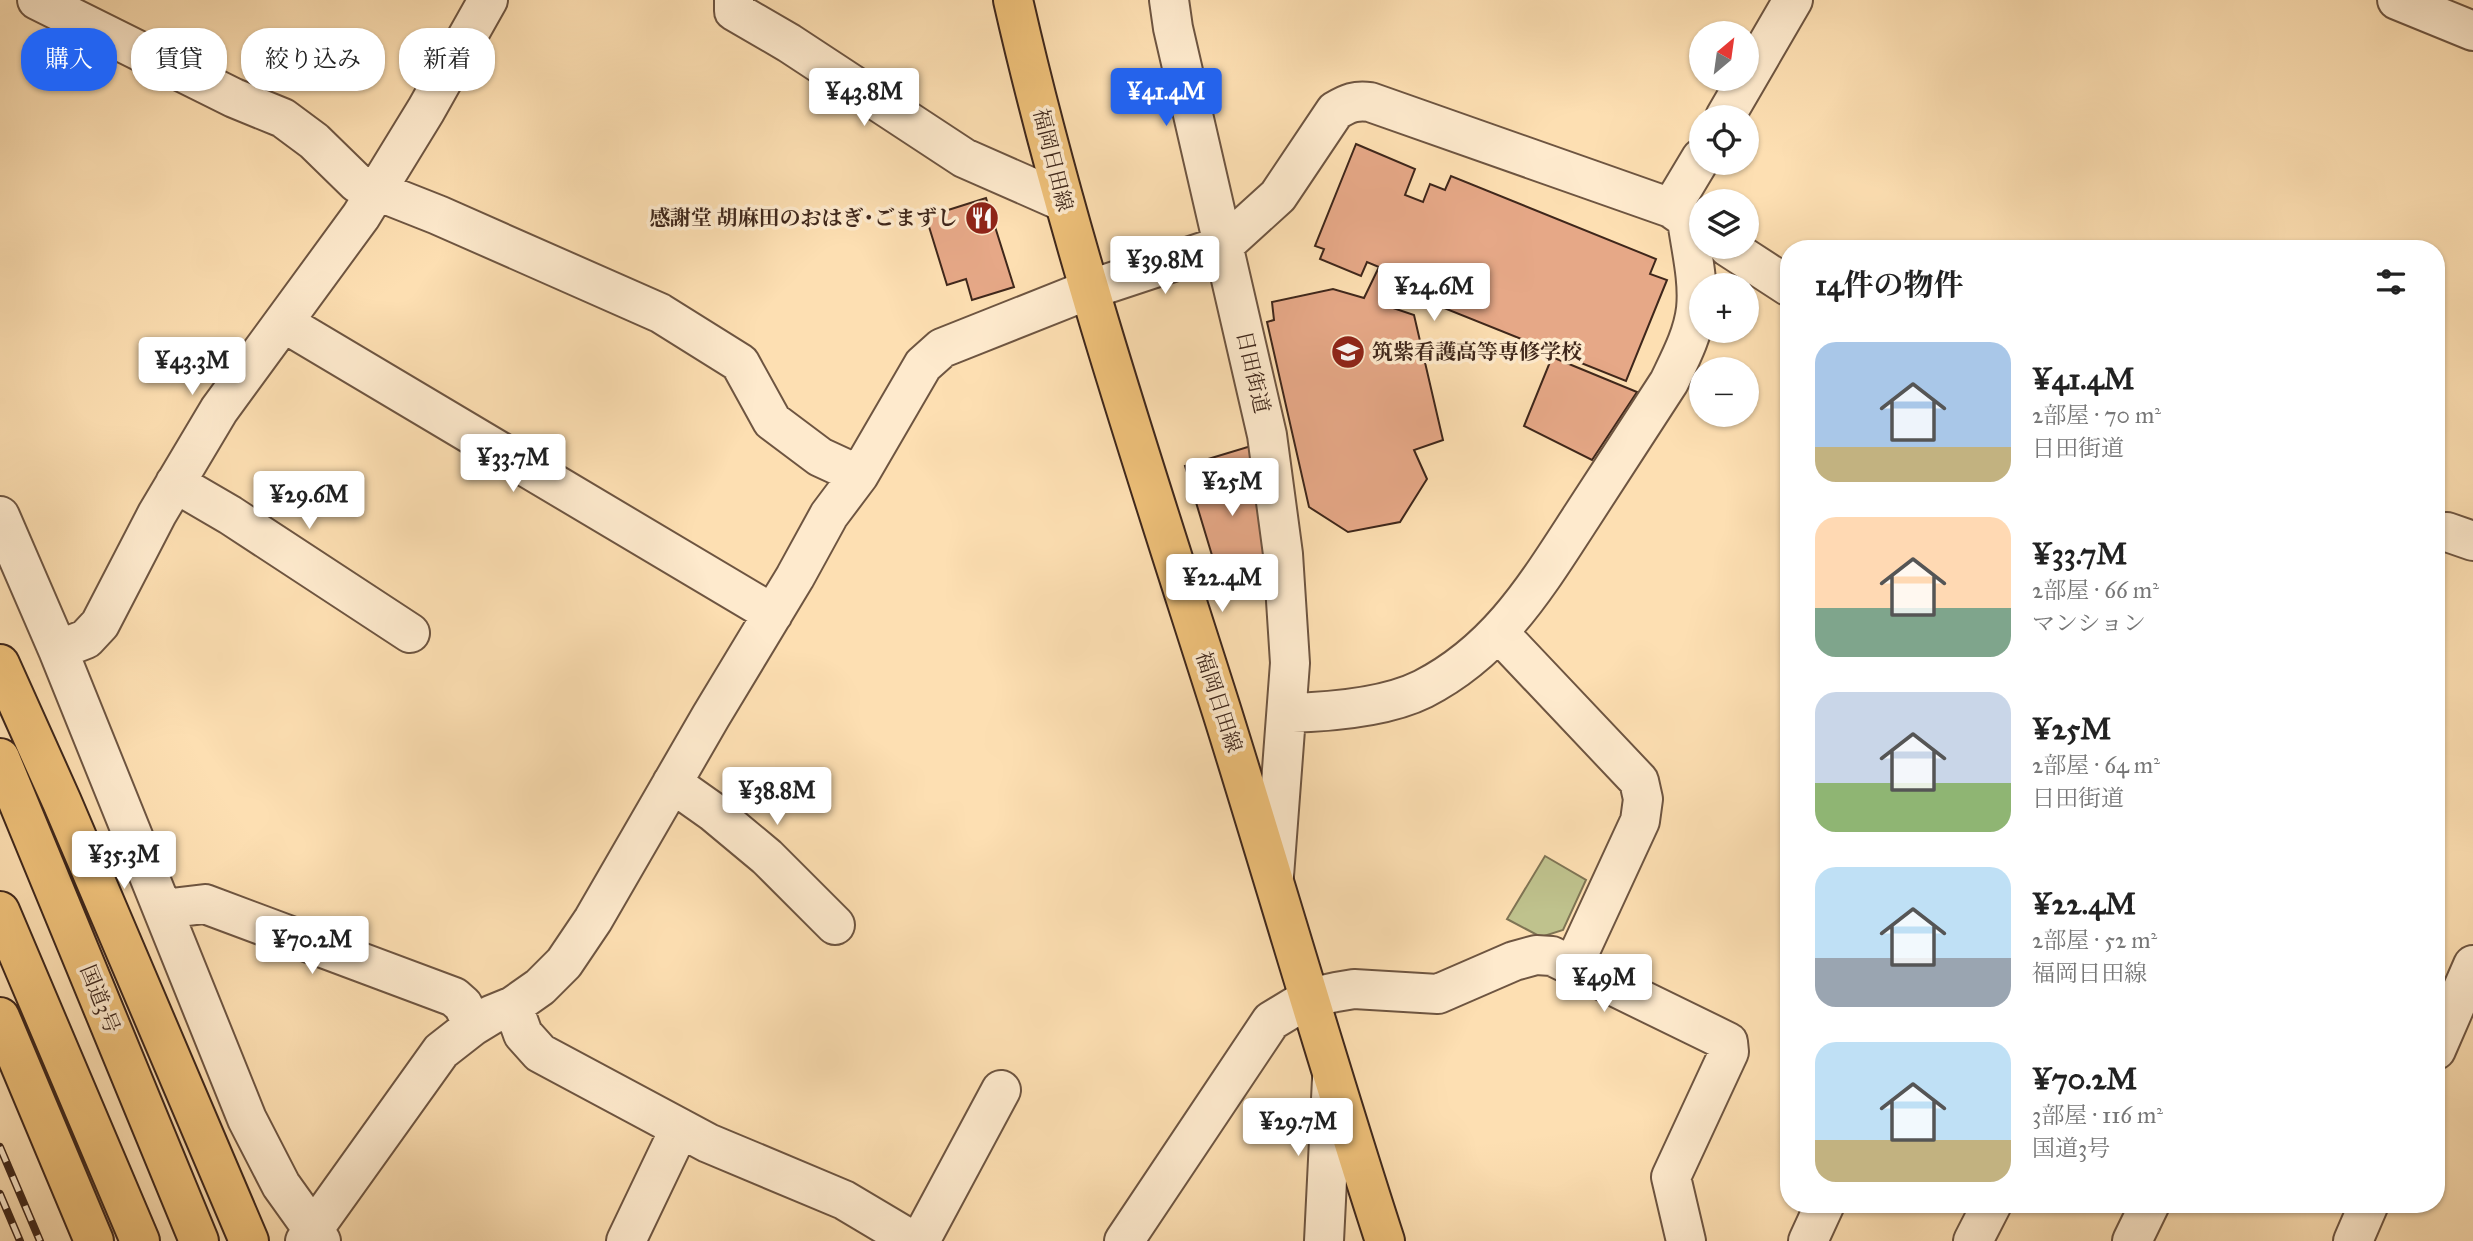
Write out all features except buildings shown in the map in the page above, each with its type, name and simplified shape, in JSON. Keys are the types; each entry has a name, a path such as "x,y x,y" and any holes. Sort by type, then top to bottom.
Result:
{"main road":[{"name":"福岡日田線","path":"1013,0 1063,202 1088,290 1274,877 1332,1079 1385,1241"},
{"path":"0,664 62,802 249,1241"},
{"name":"国道3号","path":"0,758 199,1241"},
{"path":"0,911 140,1241"},
{"path":"0,1017 94,1241"}],"street":[{"path":"37,0 234,98 283,118 314,141 358,183 438,215 660,313 740,363 772,422 820,457 859,475"},
{"path":"58,650 86,639 100,624 175,483 219,410 361,216 426,110 488,0"},
{"path":"734,0 734,11 789,43 964,158 1063,202"},
{"name":"日田街道","path":"1169,0 1173,28 1267,435 1283,554 1290,663 1274,877"},
{"path":"1732,105 1793,0"},
{"path":"2397,0 2473,31"},
{"path":"0,516 58,650 247,1119 281,1185 313,1237 441,1051 473,1026 513,1006 540,987 564,963 593,920 829,515 859,475 923,365 942,348 1088,290 1224,245 1278,196 1335,111 1347,103 1359,100 1687,219"},
{"path":"1287,713 1329,712 1362,707 1421,690 1471,657 1499,632 1529,599 1669,382 1690,335 1696,308 1695,277 1687,219 1697,175"},
{"path":"1746,259 1780,281"},
{"path":"284,323 773,614"},
{"path":"175,483 230,515 410,633"},
{"path":"2445,532 2473,541"},
{"path":"1499,632 1639,781 1643,799 1640,821 1573,966"},
{"path":"672,783 713,812 767,857 835,925"},
{"path":"163,909 205,904 415,982 454,997 463,1005 473,1026"},
{"path":"1124,1241 1271,1021 1309,998 1354,989 1438,994 1514,961 1536,955 1552,956 1728,1042 1729,1052 1671,1177 1686,1241"},
{"path":"2445,1030 2473,965"},
{"path":"513,1006 523,1034 540,1053 708,1143 844,1200 913,1241"},
{"path":"1324,1241 1332,1079"},
{"path":"920,1241 1001,1090"},
{"path":"626,1241 680,1128"},
{"path":"1808,1241 1821,1213"},
{"path":"1973,1241 1987,1213"},
{"path":"2132,1241 2146,1213"},
{"path":"2353,1241 2365,1213"}],"green space":[{"path":"1545,856 1586,880 1563,930 1541,937 1507,919"}],"railway":[{"path":"0,1147 40,1241"},
{"path":"0,1194 20,1241"}],"place":[{"name":"感謝堂 胡麻田のおはぎ･ごまずし","path":"982,218"},
{"name":"筑紫看護高等専修学校","path":"1348,352"}]}
